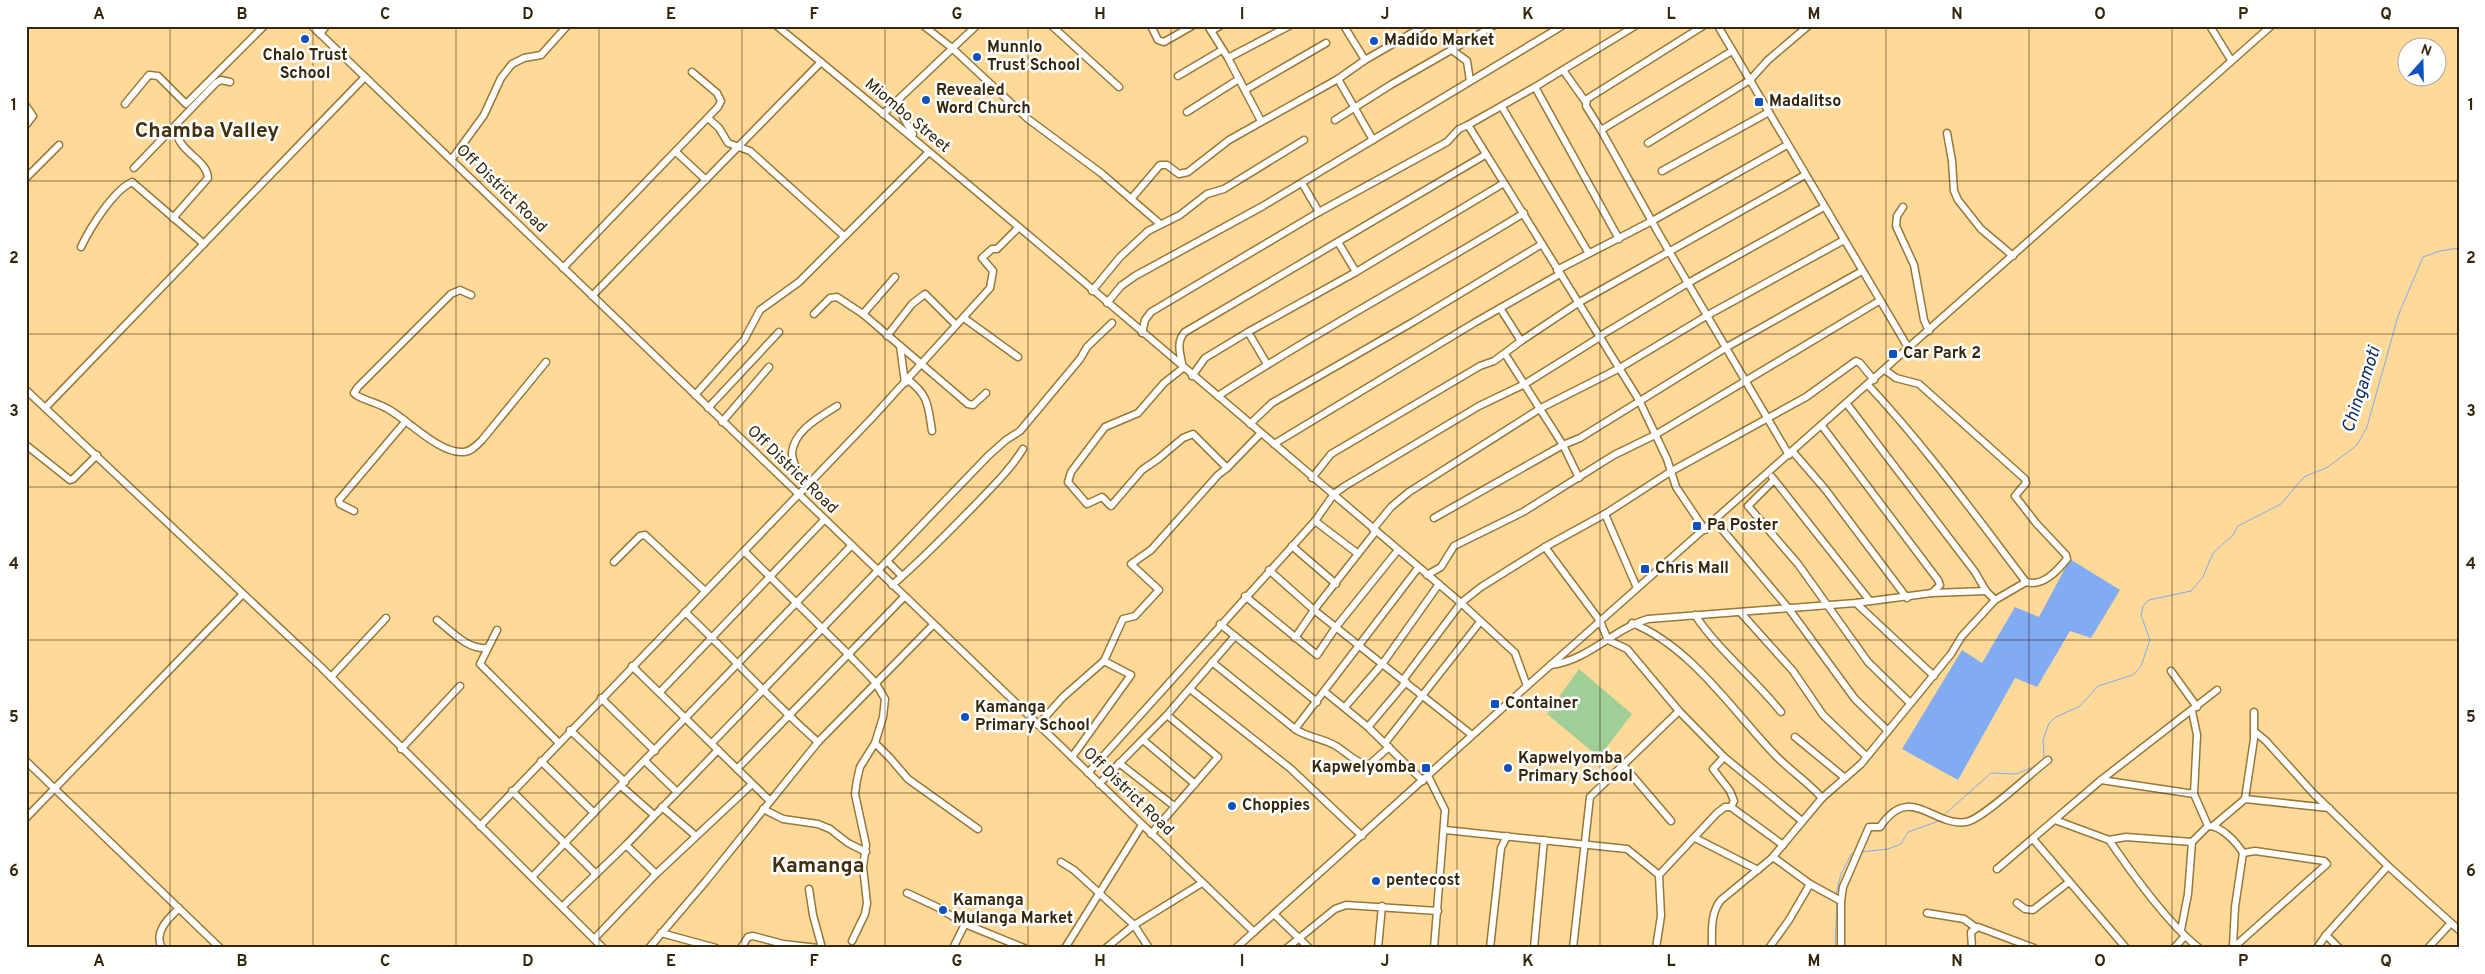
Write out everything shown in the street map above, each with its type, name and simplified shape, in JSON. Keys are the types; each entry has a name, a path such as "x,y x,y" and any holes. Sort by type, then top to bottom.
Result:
{"street":[{"path":"125,104 149,75 158,76 186,104 264,26"},
{"name":"Off District Road","path":"312,26 1254,932"},
{"path":"320,34 326,26"},
{"path":"452,160 484,115 501,78 512,64 524,58 541,55 567,26"},
{"name":"Miombo Street","path":"777,26 883,114 915,138 1018,228 1461,603 1515,653 1527,686"},
{"path":"924,26 952,48 1028,119 1073,152 1159,224"},
{"path":"883,114 935,68 952,48 976,26"},
{"path":"1052,26 1119,87"},
{"path":"1151,26 1158,40 1164,42 1192,26"},
{"path":"1220,26 1210,29 1228,58 1261,121"},
{"path":"1228,58 1289,26"},
{"path":"1344,26 1364,60"},
{"path":"1131,199 1160,165 1167,165 1179,174 1188,172 1220,145 1338,79 1364,60 1424,26"},
{"path":"1335,120 1355,106 1494,26"},
{"path":"1107,303 1121,286 1135,276 1302,183 1562,26"},
{"path":"1142,333 1145,320 1151,312 1319,212 1447,142 1459,129 1535,88 1635,26"},
{"path":"1585,101 1602,88 1703,26"},
{"path":"1718,26 1879,301 1909,348"},
{"path":"1648,143 1750,80 1768,60 1808,26"},
{"path":"2210,26 2231,60"},
{"path":"2259,26 2263,33"},
{"path":"1236,948 1550,665 1930,331 2270,26"},
{"path":"1245,90 1311,54 1326,43"},
{"path":"1178,76 1222,50"},
{"path":"1452,50 1467,61 1470,81"},
{"path":"1601,130 1732,51"},
{"path":"592,296 821,62"},
{"path":"1563,70 1585,101 1586,106 1669,252 1708,315 1716,334 1726,346 1747,380 1768,419 1791,454 1825,489 1907,598"},
{"path":"563,268 718,108 720,99 708,84 692,72"},
{"path":"45,408 365,77"},
{"path":"1187,112 1238,79"},
{"path":"1338,79 1373,140"},
{"path":"134,168 216,83 221,80 230,82"},
{"path":"1535,88 1619,239"},
{"path":"898,101 903,117 915,138"},
{"path":"26,106 33,116 26,125"},
{"path":"1502,107 1588,252"},
{"path":"1662,171 1768,112"},
{"path":"708,118 719,128 728,143 750,151 844,236"},
{"path":"1468,125 1639,400 1667,459 1676,488 1705,530"},
{"path":"173,218 208,178 206,170 177,138 176,126"},
{"path":"1947,133 1951,152 1954,191 1958,200 1981,229 2013,256"},
{"path":"1092,291 1120,257 1159,224 1180,215 1207,194 1224,189 1304,140"},
{"path":"26,178 59,144"},
{"path":"1274,444 1500,308 1588,252 1652,222 1787,144"},
{"path":"676,152 706,180"},
{"path":"695,395 744,340 760,310 799,282 929,152"},
{"path":"1227,468 1193,434 1183,438 1158,460 1142,470 1111,506 1102,497 1087,504 1068,482 1070,472 1105,427 1138,413 1164,383 1183,368 1179,339 1185,332 1485,155"},
{"path":"1312,478 1331,454 1504,354 1578,303 1805,175"},
{"path":"81,247 99,216 125,187 132,182 204,244"},
{"path":"1302,183 1319,212"},
{"path":"1192,376 1205,358 1356,272 1504,183"},
{"path":"1088,772 1245,596 1315,521 1334,494 1479,406 1524,384 1688,283 1824,207"},
{"path":"1903,207 1897,216 1896,226 1914,265 1924,320 1930,331"},
{"path":"1218,396 1348,315 1435,268 1524,213"},
{"path":"480,826 558,742 907,382 992,285 993,271 982,258 992,249 998,249 1018,228"},
{"path":"1295,638 1391,507 1409,492 1541,408 1618,369 1708,315 1844,240"},
{"path":"1338,242 1356,272"},
{"path":"1250,424 1272,403 1414,322 1542,244"},
{"path":"1434,518 1563,445 1580,438 1726,346 1862,271"},
{"path":"863,314 896,277"},
{"path":"471,295 460,290 451,294 355,390 356,395 385,408 454,451 469,451 482,440 546,362"},
{"path":"887,336 912,304 925,294 956,325"},
{"path":"814,314 834,297 849,303 970,405 986,393"},
{"path":"1427,575 1441,566 1454,546 1523,512 1614,455 1655,435 1879,301"},
{"path":"1500,308 1521,341"},
{"path":"964,318 1018,357"},
{"path":"712,743 824,629 988,456 1006,440 1020,431 1080,359 1087,347 1112,323"},
{"path":"708,408 779,332"},
{"path":"1248,332 1267,364"},
{"path":"900,346 907,382 923,392 927,399 932,431"},
{"path":"1504,354 1541,408 1563,445 1579,478"},
{"path":"1368,727 1461,603 1481,587 1545,547 1605,514 1670,472 1806,397 1856,361 1860,363 1871,382 1989,531 2026,582"},
{"path":"722,422 769,367"},
{"path":"1712,948 1713,919 1718,904 1773,857 1822,798 1866,756 1934,676 1962,636 1995,600 2026,582 2036,584 2050,576 2067,557 2015,496 2026,483 2025,479 1919,384 1896,378 1885,370"},
{"path":"26,390 331,677 563,906 603,948"},
{"path":"1847,404 1975,572 1986,591 1995,600"},
{"path":"806,486 794,462 792,453 796,442 804,429 837,406"},
{"path":"354,511 340,504 339,500 406,422"},
{"path":"1822,426 1938,580 1940,585 1932,593"},
{"path":"1038,725 1062,697 1104,661 1123,619 1135,616 1160,590 1131,564 1150,550 1218,475 1260,433"},
{"path":"26,445 70,480 97,455"},
{"path":"892,585 1012,466 1023,449"},
{"path":"1769,473 1870,601"},
{"path":"1774,480 1748,506 1798,564 1868,662 1910,704"},
{"path":"1605,514 1637,588"},
{"path":"660,692 824,520"},
{"path":"1315,521 1357,553"},
{"path":"1715,521 1789,609 1855,699 1887,730"},
{"path":"614,562 640,536 645,535 705,591"},
{"path":"532,876 655,751 737,663 851,546"},
{"path":"1292,546 1336,584"},
{"path":"1545,547 1600,621 1608,640 1627,650 1679,711 1724,757 1802,822"},
{"path":"1245,596 1318,655 1336,627 1398,550"},
{"path":"744,551 824,629 875,682 882,692 885,708 875,743 860,767 856,794 865,835 866,852 863,867 867,908 852,941"},
{"path":"887,561 902,576"},
{"path":"1295,729 1418,568"},
{"path":"1269,570 1314,610 1472,735"},
{"path":"1344,707 1383,663 1439,584"},
{"path":"1550,665 1571,662 1632,624 1648,619 1856,604 1932,593 1986,591"},
{"path":"26,818 242,595"},
{"path":"737,769 904,597"},
{"path":"1856,604 1934,676"},
{"path":"685,612 737,663 762,691 818,742"},
{"path":"1741,613 1793,670 1828,720 1866,756"},
{"path":"1695,615 1712,638 1736,661 1781,712"},
{"path":"331,677 386,618"},
{"path":"436,620 469,644 478,648 487,648"},
{"path":"1212,662 1295,729 1310,737 1330,742 1366,765 1370,764 1387,745 1480,622"},
{"path":"1220,624 1317,702"},
{"path":"1632,624 1659,637 1681,653 1779,759 1822,798"},
{"path":"649,948 818,742 933,625"},
{"path":"497,630 480,660 482,667 558,742"},
{"path":"1099,784 1167,715 1235,636"},
{"path":"1072,757 1131,675 1104,661"},
{"path":"632,666 770,801"},
{"path":"2171,671 2194,709 2197,740 2194,794 2211,826 2232,839 2243,853 2235,907 2233,947"},
{"path":"401,748 460,686"},
{"path":"1190,689 1291,769 1362,836"},
{"path":"1997,869 2101,780 2217,690"},
{"path":"1325,692 1368,727 1422,781"},
{"path":"602,698 655,751"},
{"path":"1573,948 1583,844 1590,797 1679,711"},
{"path":"2055,820 2109,840 2126,837 2192,842 2245,799 2254,731 2254,712"},
{"path":"1151,834 1218,757 1167,715"},
{"path":"570,730 654,816"},
{"path":"2254,731 2266,741 2313,793 2388,866 2459,930"},
{"path":"1795,737 1845,778"},
{"path":"1143,740 1195,784"},
{"path":"875,743 908,779 978,829"},
{"path":"563,906 626,845 718,750"},
{"path":"1724,757 1712,769 1733,795 1734,801 1731,807"},
{"path":"1841,948 1840,901 1848,873 1869,827 1880,827 1893,812 1913,807 1957,823 1968,822 2002,799 2048,760"},
{"path":"26,761 220,948"},
{"path":"541,761 594,813"},
{"path":"645,761 677,792"},
{"path":"1119,763 1174,806"},
{"path":"1623,765 1671,821"},
{"path":"1428,776 1446,810 1434,948"},
{"path":"2101,780 2194,794"},
{"path":"594,939 656,874 752,784"},
{"path":"512,792 596,874"},
{"path":"2245,799 2329,808"},
{"path":"662,807 696,836"},
{"path":"1656,948 1661,916 1659,875 1725,807 1731,807 1783,845"},
{"path":"763,809 783,819 818,824 830,829 848,843 866,852"},
{"path":"1065,948 1101,894 1142,825"},
{"path":"1445,830 1627,849 1659,875"},
{"path":"1496,835 1501,848"},
{"path":"1490,948 1501,848 1507,836"},
{"path":"1695,838 1758,870"},
{"path":"2033,839 2126,948"},
{"path":"1534,948 1544,840"},
{"path":"2109,840 2183,933 2199,948"},
{"path":"2174,948 2183,933 2192,842"},
{"path":"626,845 656,874"},
{"path":"2233,947 2327,864 2324,861 2255,851 2243,853"},
{"path":"1773,857 1810,884 1840,901"},
{"path":"1061,862 1101,894 1134,925 1149,948"},
{"path":"2317,948 2326,935 2388,866"},
{"path":"2017,903 2025,909 2033,910 2069,882"},
{"path":"1106,948 1134,925 1202,883"},
{"path":"1769,948 1790,920 1810,884"},
{"path":"809,889 813,915 822,948"},
{"path":"907,893 937,907 965,924 1024,948"},
{"path":"1287,948 1334,909 1346,904 1438,911"},
{"path":"1378,948 1382,906"},
{"path":"162,948 159,940 161,930 165,922 179,908"},
{"path":"1927,913 1964,919 1975,927 1984,928 2034,948"},
{"path":"1274,914 1309,948"},
{"path":"2428,948 2451,923"},
{"path":"953,948 965,924"},
{"path":"1972,948 1971,932 1975,927"},
{"path":"661,933 716,948"},
{"path":"2326,935 2339,948"},
{"path":"741,948 748,937 753,936 783,944 818,948"}],"green space":[{"path":"1579,669 1632,714 1599,757 1547,714"}],"water":[{"path":"2070,559 2120,590 2091,638 2070,631 2037,687 2015,678 1958,780 1902,749 1962,650 1982,663 2015,607 2039,617"}],"waterway":[{"name":"Chingamoti","path":"2041,762 2044,758 2043,740 2049,723 2056,717 2080,706 2098,686 2133,675 2141,666 2150,640 2141,615 2143,606 2149,600 2191,591 2203,577 2213,553 2233,535 2238,526 2281,504 2304,477 2328,467 2357,445 2367,427 2398,316 2423,257 2440,251 2459,248"},
{"name":"Chingamoti","path":"1945,814 1991,773 2016,774 2036,766"},
{"name":"Chingamoti","path":"1861,852 1888,849 1901,844 1908,832 1939,821"},
{"name":"Chingamoti","path":"1836,894 1841,874 1852,853"},
{"name":"Chingamoti","path":"1835,948 1837,901"}],"place":[{"name":"Chalo Trust School","path":"305,39"},
{"name":"Madido Market","path":"1374,41"},
{"name":"Munnlo Trust School","path":"977,57"},
{"name":"Revealed Word Church","path":"926,100"},
{"name":"Madalitso","path":"1759,102"},
{"name":"Car Park 2","path":"1893,354"},
{"name":"Pa Poster","path":"1697,526"},
{"name":"Chris Mall","path":"1645,569"},
{"name":"Container","path":"1495,704"},
{"name":"Kamanga Primary School","path":"965,717"},
{"name":"Kapwelyomba","path":"1426,768"},
{"name":"Kapwelyomba Primary School","path":"1508,768"},
{"name":"Choppies","path":"1232,806"},
{"name":"pentecost","path":"1376,881"},
{"name":"Kamanga Mulanga Market","path":"943,910"}],"district":[{"name":"Chamba Valley","path":"207,131"},
{"name":"Kamanga","path":"818,866"}]}
